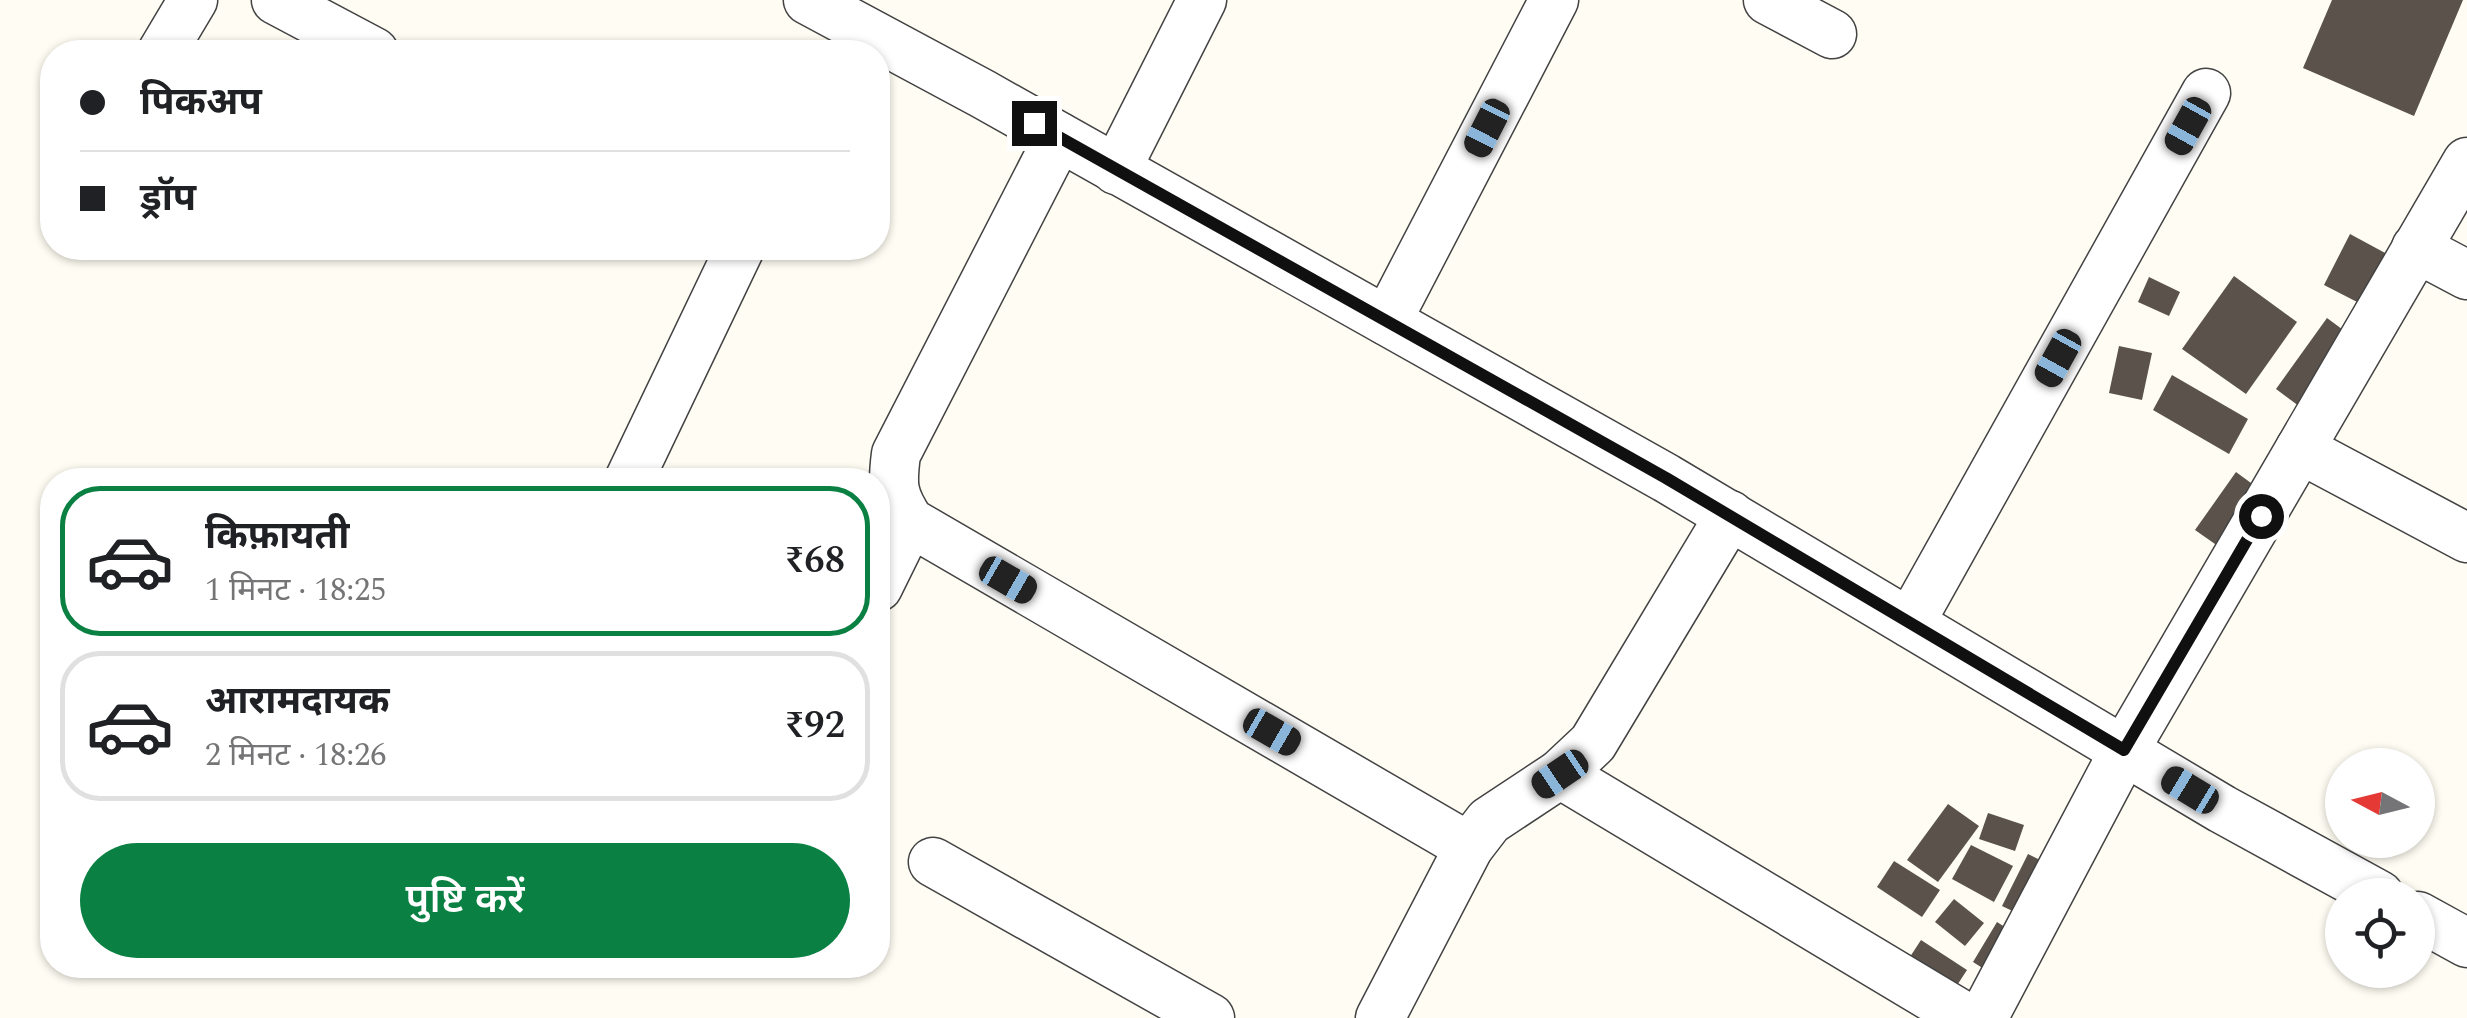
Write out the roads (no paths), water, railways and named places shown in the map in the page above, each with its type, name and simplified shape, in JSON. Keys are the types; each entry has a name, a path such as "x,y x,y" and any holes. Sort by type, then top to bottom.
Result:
{"street":[{"path":"169,40 193,0"},
{"path":"276,0 351,40"},
{"path":"808,0 842,37"},
{"path":"1116,170 1202,0"},
{"path":"1387,321 1554,0"},
{"path":"1768,0 1832,34"},
{"path":"890,59 1059,137 1387,321 1730,515 2222,809 2348,878"},
{"path":"1910,623 2206,92"},
{"path":"1059,137 896,454 892,487 899,506 910,522 1469,847"},
{"path":"1983,1018 2124,750 2467,162"},
{"path":"2416,248 2467,275"},
{"path":"635,468 734,260"},
{"path":"2300,449 2467,538"},
{"path":"1380,1018 1469,847 1489,821 1560,774 1593,742 1730,515"},
{"path":"890,563 910,522"},
{"path":"1560,774 1967,1018"},
{"path":"933,862 1210,1018"},
{"path":"2435,925 2467,943"}]}
